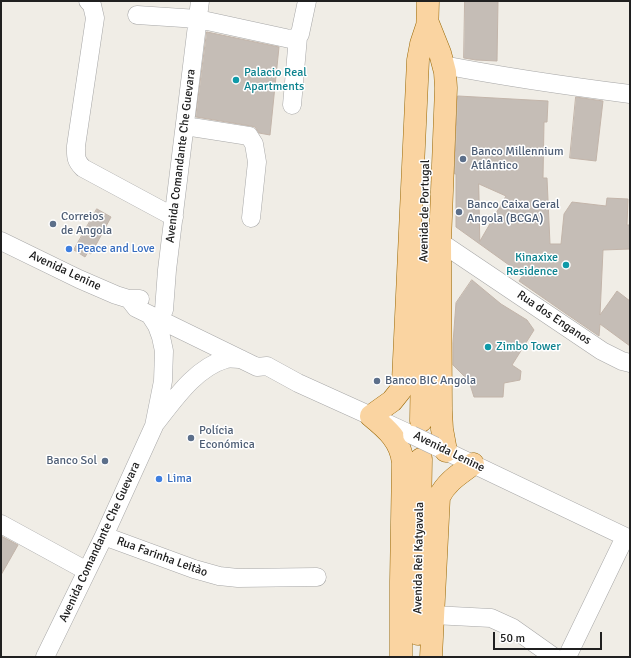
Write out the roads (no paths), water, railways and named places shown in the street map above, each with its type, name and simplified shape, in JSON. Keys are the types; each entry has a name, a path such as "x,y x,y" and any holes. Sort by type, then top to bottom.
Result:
{"main road":[{"name":"Avenida de Portugal","path":"417,428 428,1"},
{"name":"Avenida Rei Katyavala","path":"418,657 434,452 442,429 440,242 446,88 440,53 428,23"},
{"path":"401,657 403,463 400,448 394,438 371,416 392,401 400,391 403,380 418,60 421,44 428,23"},
{"path":"431,657 440,497 443,488 473,464"}],"street":[{"path":"88,1 92,5 95,18 76,146 78,163 83,168 174,217"},
{"name":"Avenida Comandante Che Guevara","path":"45,657 104,536 154,426 163,381 164,351 158,326 157,312 167,270 200,1"},
{"path":"292,105 298,37 300,34 307,1"},
{"path":"137,15 198,19 290,39 298,37"},
{"path":"443,65 476,72 546,83 630,94"},
{"path":"185,126 248,136 254,144 257,162 251,218"},
{"name":"Avenida Lenine","path":"1,241 116,294 129,299 140,299 157,312 242,360 256,367 267,366"},
{"name":"Rua dos Enganos","path":"440,242 602,351 622,361 630,363"},
{"name":"Avenida Lenine","path":"157,312 261,357 267,366 298,383 371,416 417,428 434,452 473,464 628,538"},
{"name":"Avenida Comandante Che Guevara","path":"154,426 182,390 204,370 227,359 242,360"},
{"path":"1,524 87,571"},
{"name":"Rua Farinha Leitào","path":"104,536 194,570 219,576 238,578 317,577"},
{"path":"567,657 628,538"},
{"path":"434,615 491,618 513,628 554,657"}],"place":[{"name":"Palacio Real Apartments","path":"236,80"},
{"name":"Banco Millennium Atlântico","path":"463,159"},
{"name":"Banco Caixa Geral Angola (BCGA)","path":"459,212"},
{"name":"Correios de Angola","path":"53,224"},
{"name":"Peace and Love","path":"69,249"},
{"name":"Kinaxixe Residence","path":"566,265"},
{"name":"Zimbo Tower","path":"488,347"},
{"name":"Banco BIC Angola","path":"377,381"},
{"name":"Polícia Económica","path":"191,438"},
{"name":"Banco Sol","path":"105,461"},
{"name":"Lima","path":"159,479"}]}
